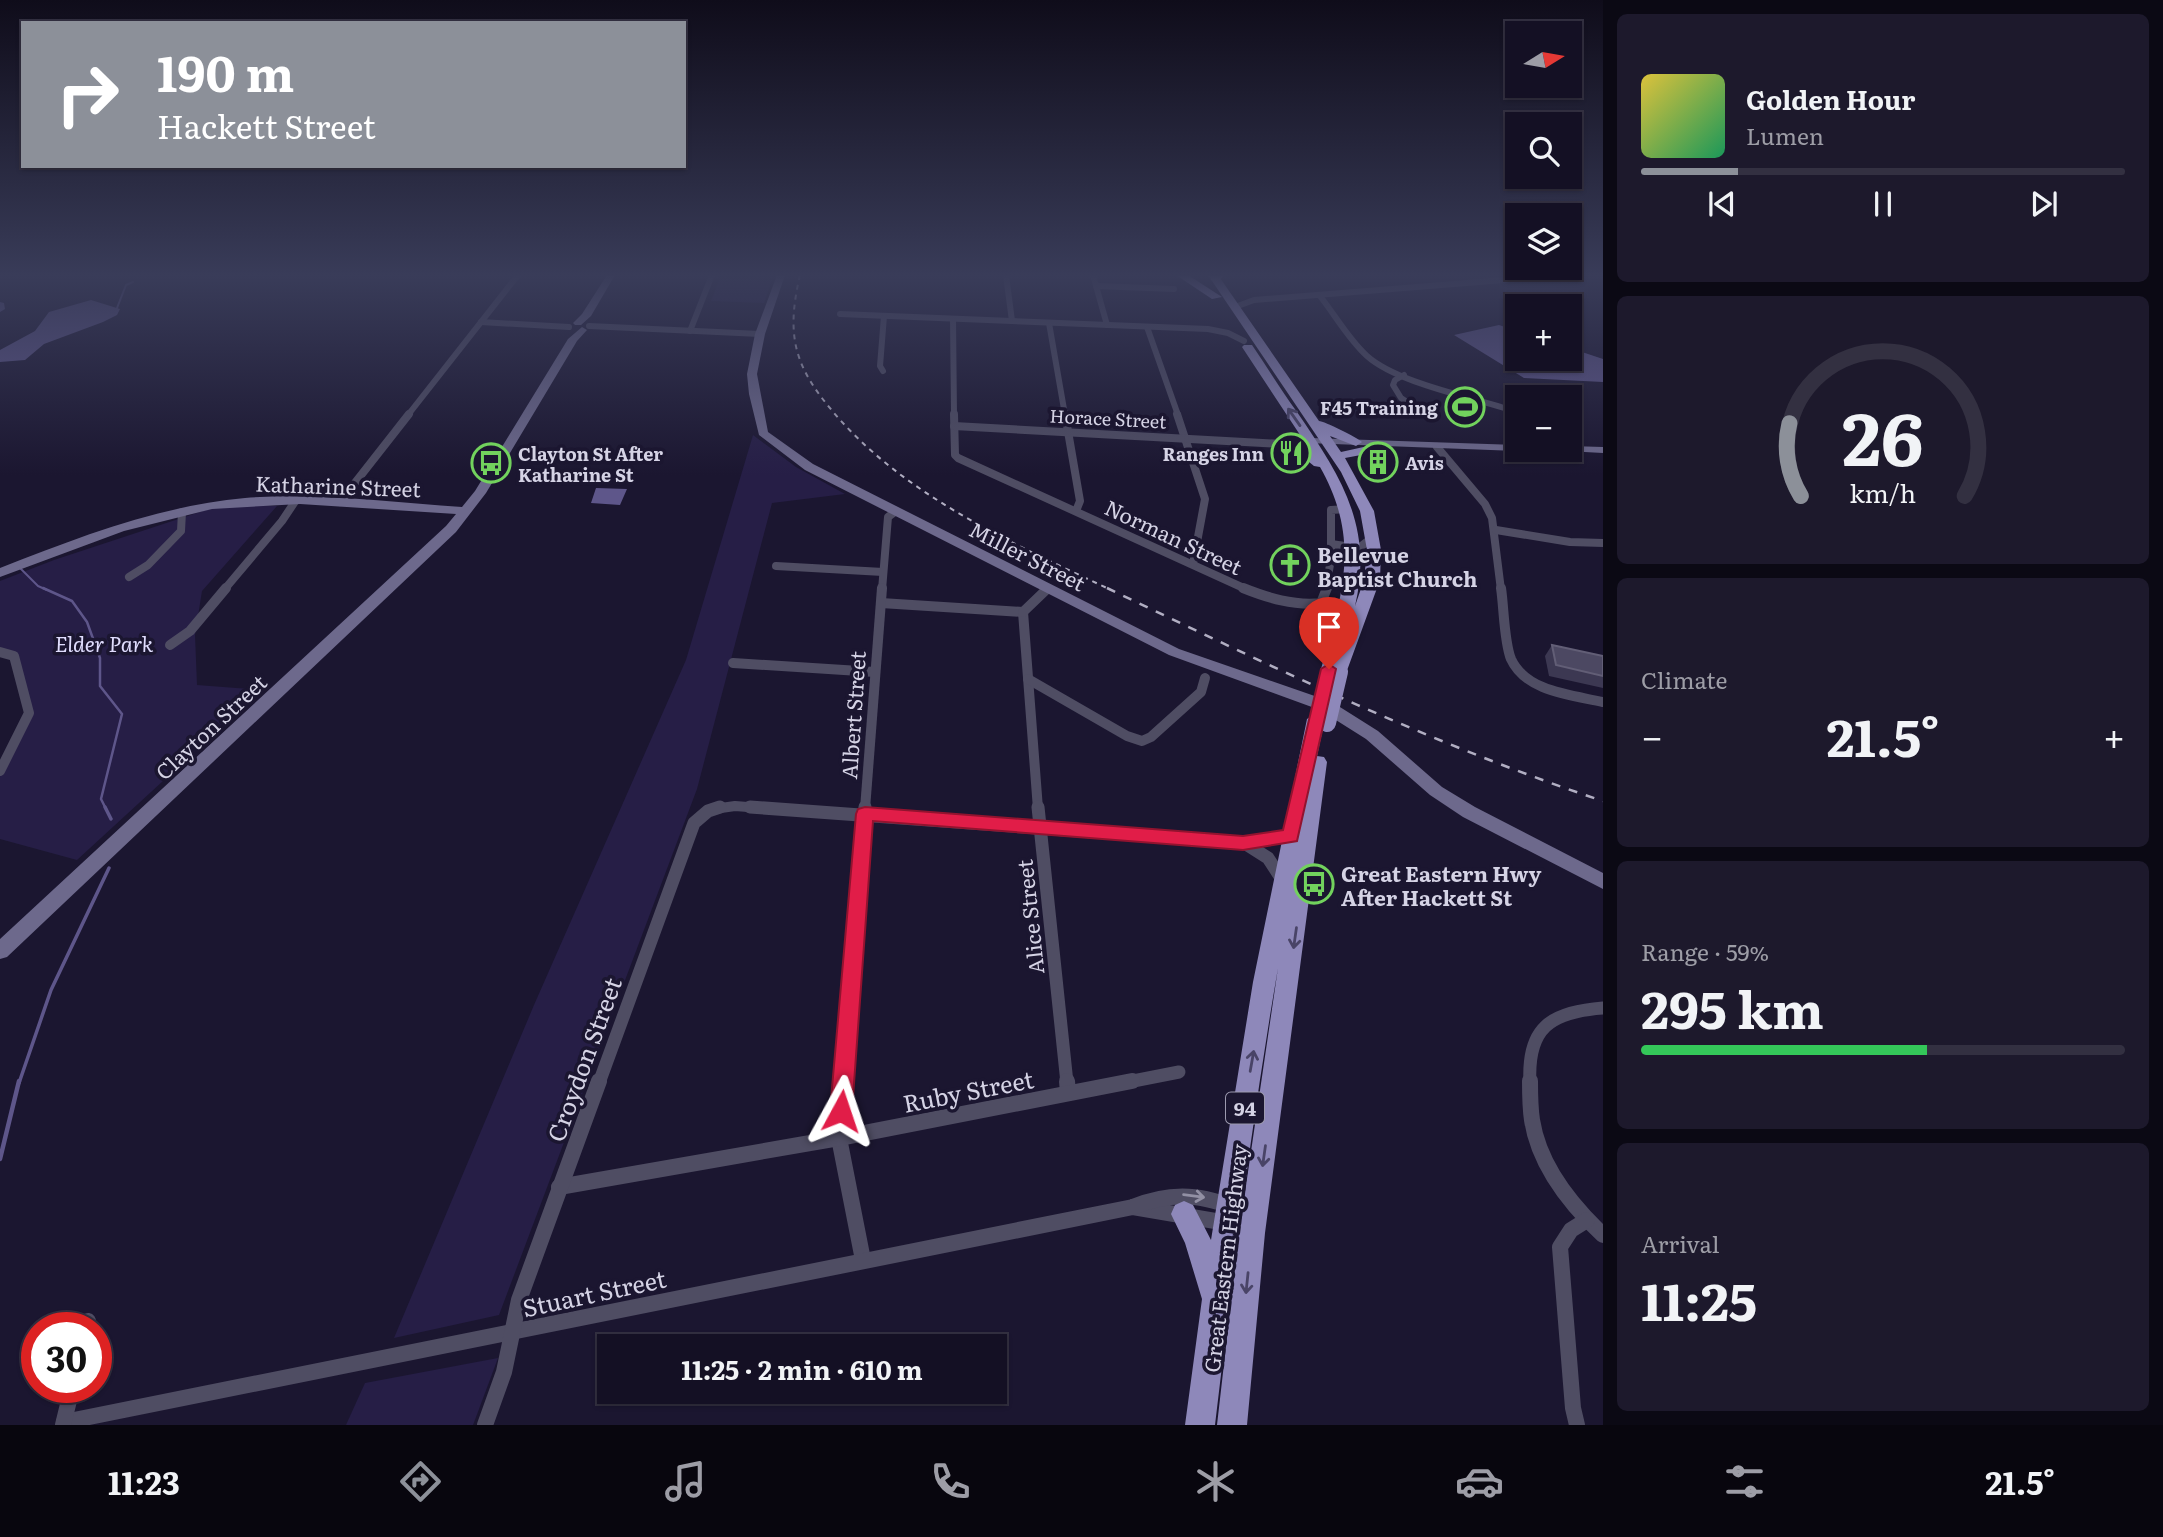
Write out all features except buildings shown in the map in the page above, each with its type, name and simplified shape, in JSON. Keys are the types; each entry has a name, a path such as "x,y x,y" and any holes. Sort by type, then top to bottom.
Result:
{"highway":[{"name":"Great Eastern Highway","path":"1244,342 1321,443"},
{"name":"Great Eastern Highway","path":"1259,342 1304,407 1333,464 1360,494 1373,537 1372,580 1334,671"},
{"path":"1304,407 1328,430 1356,442"},
{"path":"1294,444 1333,464 1350,453 1377,448"},
{"name":"Great Eastern Highway","path":"1200,1425 1227,1213 1291,836 1334,671 1354,562 1346,509 1333,464"},
{"name":"Great Eastern Highway","path":"1232,1425 1253,1224 1322,721"},
{"path":"1184,1214 1203,1252 1215,1298"}],"main road":[{"name":"Clayton Street","path":"0,951 447,531 481,489 570,342"},
{"name":"Miller Street","path":"758,342 752,374 762,430 775,443 809,467 1174,652 1326,706 1355,724 1436,791 1469,812 1603,882"},
{"path":"1321,443 1505,448"},
{"path":"1321,443 1377,448 1402,446"},
{"path":"1582,449 1603,450"},
{"name":"Katharine Street","path":"0,572 119,528 182,512 241,502 296,500 465,509"}],"street":[{"path":"340,502 466,342"},
{"path":"882,342 880,366 883,371"},
{"path":"953,342 954,426"},
{"path":"1052,342 1080,501 1076,510"},
{"path":"1152,342 1187,438 1205,499 1193,564"},
{"path":"1356,342 1367,356 1404,374 1505,409"},
{"path":"1404,374 1395,380 1393,385 1401,398 1410,404"},
{"name":"Horace Street","path":"954,426 1321,443"},
{"name":"Norman Street","path":"954,426 955,454 961,459 1254,592 1276,599 1321,603 1332,544 1331,510 1346,509"},
{"name":"Horace Street","path":"1262,441 1321,443"},
{"path":"1437,447 1485,504 1496,530 1510,657 1515,670 1547,689 1603,702"},
{"path":"170,645 190,631 282,521 296,500"},
{"name":"Albert Street","path":"863,1260 839,1138 874,672 888,517 895,511"},
{"path":"129,577 148,565 181,531 182,512"},
{"path":"1496,530 1570,542 1603,543"},
{"path":"1332,544 1359,548 1373,537"},
{"path":"776,566 883,572"},
{"path":"881,603 1023,611 1047,589"},
{"name":"Alice Street","path":"1023,611 1040,828 1068,1093"},
{"path":"0,652 13,656 29,713 0,771"},
{"path":"733,663 874,672"},
{"path":"1028,679 1127,736 1142,741 1151,737 1201,692 1205,678"},
{"name":"Croydon Street","path":"485,1425 504,1373 519,1300 694,823 712,808 735,806 865,814"},
{"path":"865,814 1243,843 1291,836"},
{"path":"1243,843 1268,858 1283,881"},
{"path":"1603,1008 1578,1009 1552,1021 1538,1034 1529,1053 1532,1121 1555,1175 1587,1220 1603,1235"},
{"name":"Ruby Street","path":"559,1187 839,1138 1178,1072"},
{"name":"Stuart Street","path":"64,1424 1133,1207 1155,1197 1181,1195 1253,1224"},
{"name":"Stuart Street","path":"1133,1207 1184,1214 1227,1213"},
{"path":"1577,1425 1573,1408 1560,1247 1571,1230 1587,1220"},
{"path":"64,1424 69,1403"}],"green space":[{"path":"753,435 796,467 845,494 772,503 697,789 499,1315 394,1338 534,1005 686,660"},
{"name":"Elder Park","path":"224,504 277,506 202,591 195,635 197,685 262,690 77,860 0,839 0,767 29,713 14,656 0,652 0,581 54,560"},
{"path":"498,1358 473,1425 346,1425 365,1383"}],"shaded area":[{"path":"16,342 51,342 25,360 0,362 0,350"},
{"path":"1465,342 1505,342 1505,366"},
{"path":"1582,352 1603,359 1603,382 1524,378 1513,371 1582,371"},
{"path":"596,488 627,489 620,505 591,503"}],"waterway":[{"path":"20,568 38,586 47,590"},
{"path":"43,588 72,601 87,622 100,658 100,686 122,714 101,799 111,819"},
{"path":"19,1083 51,990 109,868"},
{"path":"0,1159 19,1081"}],"railway":[{"path":"796,342 801,362 823,399 863,443 894,469 927,494 962,515 1111,590"},
{"path":"1107,588 1290,675 1413,729 1539,779 1603,801"}],"place":[{"name":"F45 Training","path":"1465,407"},
{"name":"Ranges Inn","path":"1291,453"},
{"name":"Avis","path":"1378,462"},
{"name":"Clayton St After Katharine St","path":"491,463"},
{"name":"Bellevue Baptist Church","path":"1290,565"},
{"name":"Great Eastern Hwy After Hackett St","path":"1314,884"}],"route":[{"path":"841,1111 865,814 1243,843 1291,836 1329,669"}]}
